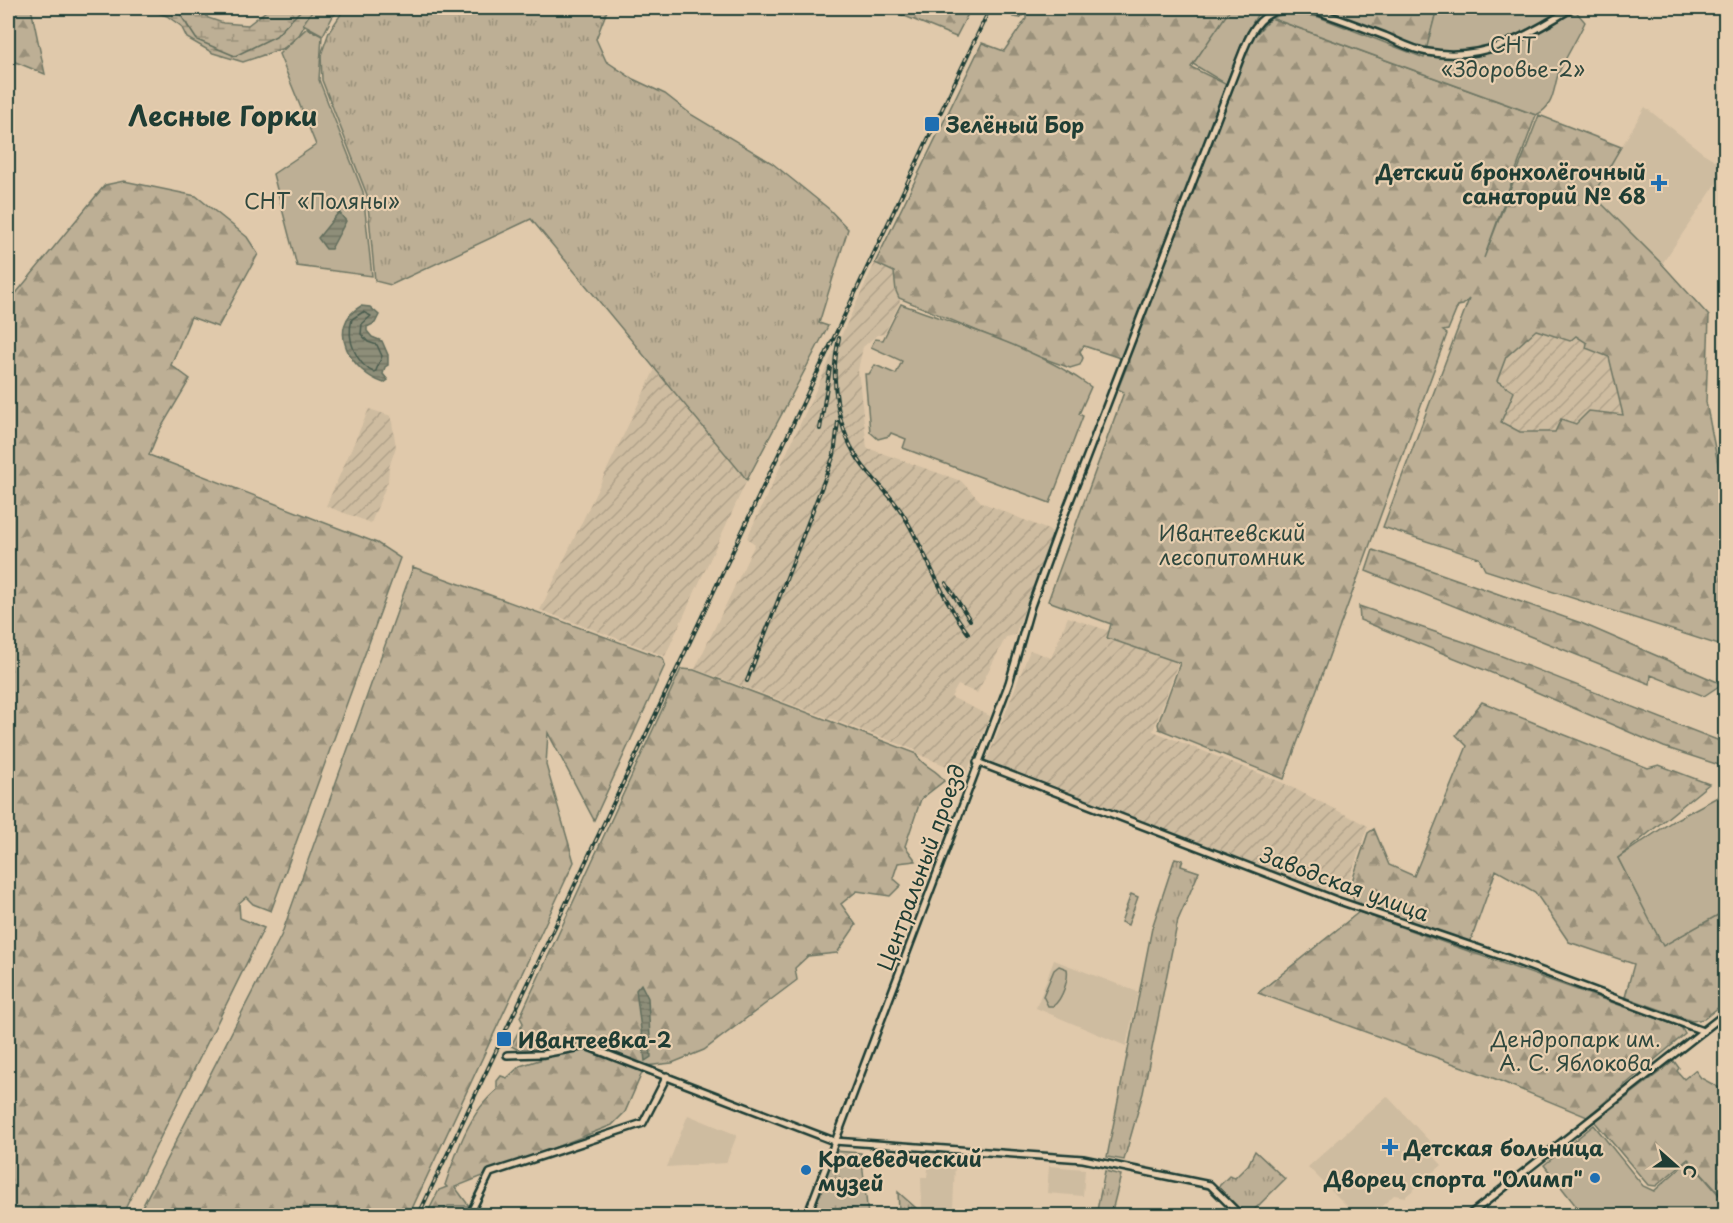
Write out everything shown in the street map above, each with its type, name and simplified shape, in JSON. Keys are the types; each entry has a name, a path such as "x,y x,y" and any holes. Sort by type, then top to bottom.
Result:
{"main road":[{"name":"Центральный проезд","path":"807,1215 1012,674 1031,606 1059,529 1249,37 1260,20 1272,10 1284,8"},
{"path":"1308,8 1420,50 1449,55 1478,53 1502,46 1543,27 1572,8"},
{"name":"Заводская улица","path":"977,762 1336,900 1504,957 1703,1031"},
{"path":"1468,1215 1725,1013"},
{"path":"507,1055 543,1054 586,1046 834,1141 1083,1159 1210,1185 1241,1215"},
{"path":"469,1215 490,1173 644,1123 667,1076"}],"shaded area":[{"name":"Детский бронхолёгочный санаторий № 68","path":"1645,107 1703,153 1725,166 1725,171 1662,264 1593,195"},
{"path":"875,263 894,272 900,302 884,334 877,335 863,347 858,370 867,448 961,481 981,502 1053,532 1015,635 1006,637 977,693 958,685 951,697 990,716 966,774 915,753 916,750 695,669 755,544 747,538"},
{"path":"1536,330 1570,341 1576,336 1587,343 1586,348 1609,357 1624,415 1589,411 1575,424 1568,419 1555,432 1520,432 1500,422 1497,382 1505,357"},
{"path":"655,369 747,480 665,656 540,610"},
{"path":"369,409 391,416 396,447 389,467 388,481 371,523 326,506"},
{"path":"1068,617 1109,631 1107,638 1178,663 1153,731 1281,782 1368,826 1349,880 1331,874 1324,892 987,760 1030,650 1051,658"},
{"path":"1054,960 1138,992 1126,1046 1036,1008"},
{"name":"Детская больница","path":"1387,1096 1433,1145 1428,1150 1442,1165 1405,1197 1394,1195 1372,1215 1356,1215 1308,1167"},
{"path":"688,1115 737,1135 726,1163 667,1167"},
{"path":"929,1161 955,1163 953,1208 922,1210 921,1177 927,1177"},
{"path":"1049,1166 1085,1169 1083,1196 1047,1193"}],"green space":[{"path":"8,8 31,8 45,74 8,59"},
{"path":"144,8 206,8 204,11 208,18 223,23 248,25 270,8 314,8 299,35 284,48 243,62 213,53 187,38 181,26 167,16"},
{"path":"314,8 342,8 333,16 323,35 303,24"},
{"path":"345,8 608,8 596,39 606,61 633,79 665,94 692,115 772,163 829,209 848,229 819,323 828,326 747,480 531,219 391,285 375,281 367,195 322,80 321,55 329,32"},
{"path":"885,8 971,8 956,37"},
{"name":"Ивантеевский лесопитомник","path":"1016,8 1232,8 1191,67 1225,84 1245,36 1257,33 1271,18 1536,115 1484,258 1539,115 1621,147 1593,195 1662,264 1709,316 1706,402 1725,500 1725,647 1485,570 1479,558 1383,527 1469,299 1463,305 1458,306 1448,330 1443,331 1447,334 1284,779 1159,729 1158,724 1180,663 1107,638 1111,624 1048,601 1124,392 1118,389 1129,361 1084,346 1080,351 1083,358 1080,365 1070,368 1037,356 899,298 894,272 875,263 982,43 1004,51 1026,19 1026,11 1020,18 1013,17","holes":["1536,330 1570,341 1576,336 1587,343 1586,348 1609,357 1623,415 1589,411 1576,424 1561,419 1555,432 1520,432 1501,422 1514,392 1497,381 1506,357"]},
{"path":"1231,8 1261,8 1245,36 1226,84 1193,64"},
{"path":"1316,8 1437,8 1427,50"},
{"name":"СНТ «Здоровье-2»","path":"1437,8 1573,8 1585,22 1559,72 1550,102 1536,115 1271,18 1288,13 1319,17 1424,58"},
{"name":"СНТ «Поляны»","path":"307,28 322,36 319,80 363,192 372,276 297,266 273,174 316,145 279,54"},
{"path":"124,181 196,196 247,237 258,254 218,327 191,317 171,365 190,379 159,431 149,455 377,543 400,558 271,911 253,904 246,897 239,903 240,918 264,928 122,1215 8,1215 8,303 105,185"},
{"path":"901,304 1024,349 1070,373 1091,387 1079,414 1083,416 1050,503 903,448 906,439 891,433 889,436 878,439 870,432 865,374 869,374 875,365 896,374 902,361 871,347 875,339 883,340"},
{"path":"1373,550 1581,623 1722,684 1704,696 1651,675 1650,684 1366,571"},
{"path":"413,567 663,658 665,665 594,820 548,733 546,765 574,862 409,1215 138,1215 281,936"},
{"path":"1359,606 1476,646 1725,743 1725,767 1664,747 1497,675 1360,620"},
{"path":"681,669 694,670 915,753 944,781 921,799 905,846 916,861 898,863 893,878 901,885 890,896 857,891 841,904 856,925 837,953 808,956 795,968 797,980 704,1050 672,1063 645,1066 625,1112 612,1125 455,1187 469,1206 448,1206 440,1215 426,1216 439,1190 447,1187 445,1185 465,1133 479,1109 497,1090 497,1081 501,1076 507,1078 520,1066 549,1057 553,1053 551,1049 517,1049 511,1046 523,1023 520,1017"},
{"path":"1482,702 1648,768 1659,765 1709,784 1618,858 1663,945 1725,911 1725,1002 1704,1019 1692,1021 1625,997 1634,964 1569,942 1535,892 1496,870 1470,943 1354,903 1351,884 1368,833 1374,829 1389,865 1414,876 1467,746 1456,735"},
{"path":"1725,793 1725,911 1663,946 1618,858 1673,821"},
{"path":"1175,858 1183,860 1181,866 1199,872 1178,920 1143,1093 1124,1160 1107,1157 1152,928"},
{"path":"1131,894 1138,897 1128,925 1121,922"},
{"name":"Дендропарк им. А. С. Яблокова","path":"1359,912 1681,1027 1685,1034 1587,1117 1493,1078 1258,993"},
{"path":"1059,966 1067,969 1066,984 1056,1003 1048,1006 1043,996 1054,970"},
{"path":"1674,1061 1679,1068 1677,1071 1684,1079 1695,1070 1701,1078 1725,1091 1725,1200 1688,1159 1656,1186 1648,1185 1595,1122"},
{"path":"1594,1125 1643,1186 1654,1191 1689,1160 1725,1202 1725,1215 1583,1215 1544,1165"},
{"path":"834,1151 861,1153 868,1215 811,1216"},
{"path":"1255,1151 1285,1179 1249,1215 1245,1215 1218,1187 1229,1176 1235,1178 1248,1165"},
{"path":"1105,1171 1121,1175 1111,1215 1096,1215"},
{"path":"898,1192 916,1208 899,1210"}],"water":[{"path":"339,212 346,221 331,249 326,249 318,238"},
{"path":"361,306 370,307 379,315 375,323 367,327 367,331 372,337 382,341 388,355 388,365 383,374 388,380 384,383 372,378 362,370 347,349 344,325 350,315"},
{"path":"641,984 648,998 651,1057 645,1061 636,990"}],"waterway":[{"path":"164,8 180,14 197,40 235,56 276,36 303,8"}],"railway":[{"path":"418,1216 990,8"},
{"path":"839,338 835,388 841,421 847,437 863,466 904,516 942,591 968,633"},
{"path":"820,429 830,368"},
{"path":"747,681 834,455 838,422"},
{"path":"946,583 970,620"}],"place":[{"name":"Зелёный Бор","path":"932,124"},
{"name":"Детский бронхолёгочный санаторий № 68","path":"1659,183"},
{"name":"Ивантеевка-2","path":"504,1039"},
{"name":"Детская больница","path":"1390,1147"},
{"name":"Краеведческий музей","path":"806,1170"},
{"name":"Дворец спорта \"Олимп\"","path":"1595,1178"}],"district":[{"name":"Лесные Горки","path":"223,114"}]}
